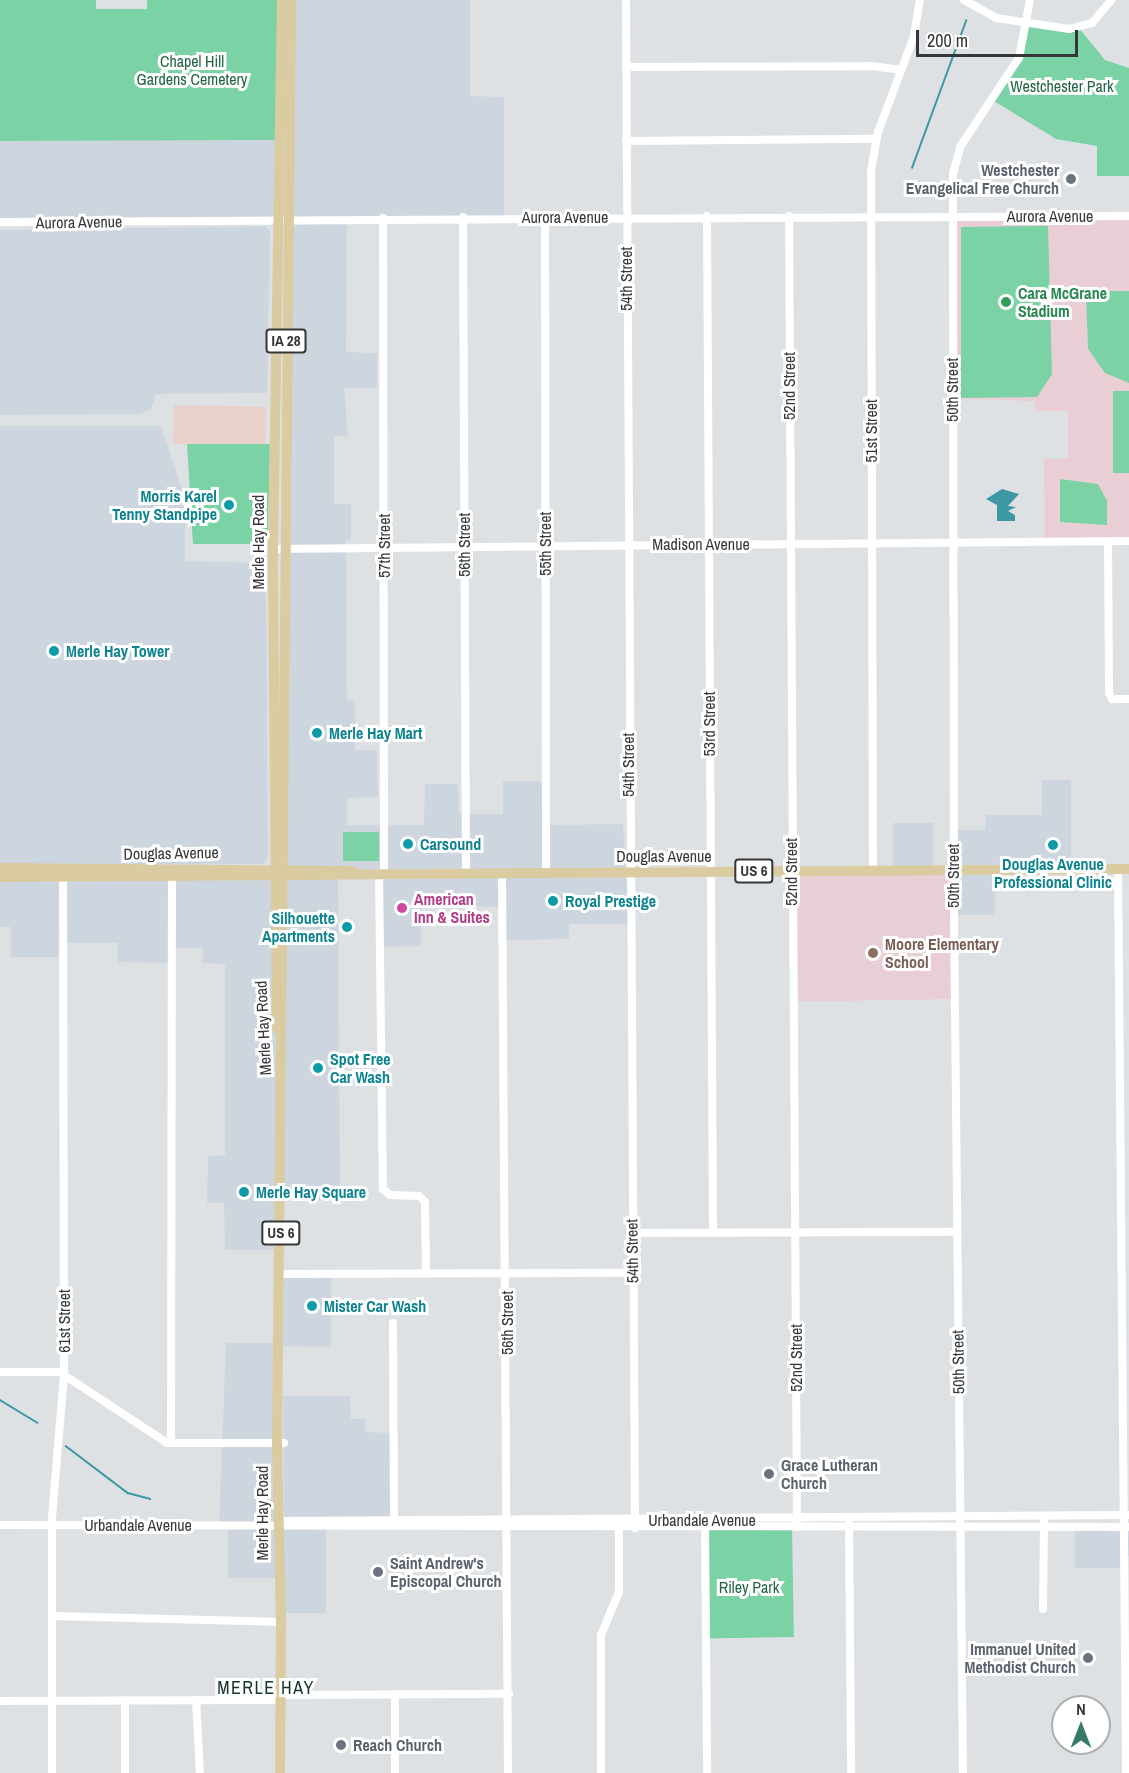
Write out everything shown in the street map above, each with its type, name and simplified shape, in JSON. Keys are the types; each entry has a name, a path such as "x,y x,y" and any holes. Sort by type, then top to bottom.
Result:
{"main road":[{"name":"Merle Hay Road","path":"280,1773 281,1083 278,548 282,0"},
{"name":"Merle Hay Road","path":"281,219 291,0"},
{"name":"Douglas Avenue","path":"0,868 63,874"},
{"name":"Douglas Avenue","path":"0,877 170,872 502,873 1123,869"}],"street":[{"name":"51st Street","path":"873,870 870,215 876,139 914,36 920,0"},
{"path":"964,0 983,13 1026,23 1086,26 1098,19 1111,0"},
{"name":"50th Street","path":"963,1773 953,870 951,215 956,157 1011,73 1026,23 1030,0"},
{"name":"54th Street","path":"626,1 628,872 635,1524"},
{"path":"626,67 870,66 901,70"},
{"path":"626,141 876,139"},
{"name":"Aurora Avenue","path":"0,222 626,216 1129,216"},
{"name":"53rd Street","path":"708,216 709,871 714,1233"},
{"name":"52nd Street","path":"789,216 791,871 797,1523"},
{"name":"56th Street","path":"463,217 466,873"},
{"name":"55th Street","path":"544,217 546,872"},
{"name":"57th Street","path":"384,218 383,1185 390,1195 419,1196 425,1203 426,1274"},
{"path":"1108,542 1108,693 1115,699 1129,699"},
{"name":"Madison Avenue","path":"278,548 1129,542"},
{"path":"1123,869 1126,1773"},
{"path":"170,872 171,1443"},
{"name":"56th Street","path":"502,873 509,1524 508,1773"},
{"name":"61st Street","path":"52,1773 52,1525 64,1373 63,874"},
{"path":"632,1233 957,1232"},
{"path":"281,1274 633,1273"},
{"path":"393,1323 394,1525"},
{"path":"0,1372 64,1373 171,1443 280,1443"},
{"name":"Urbandale Avenue","path":"1045,1522 1126,1515"},
{"path":"1043,1610 1045,1522"},
{"name":"Urbandale Avenue","path":"0,1525 1045,1522 1126,1527"},
{"path":"704,1523 707,1773"},
{"path":"849,1523 851,1773"},
{"path":"601,1773 601,1635 619,1592 619,1524"},
{"path":"52,1616 281,1622"},
{"path":"395,1694 395,1773"},
{"path":"0,1701 509,1694"},
{"path":"125,1700 125,1773"},
{"path":"196,1700 200,1773"}],"shaded area":[{"path":"291,0 470,0 470,96 504,97 504,217 347,218 346,352 377,353 377,388 344,388 348,436 334,436 334,504 351,504 351,539 346,540 347,700 355,701 355,750 377,750 378,797 347,798 347,825 424,825 425,784 458,784 459,814 503,814 503,781 540,781 546,795 547,825 623,824 629,924 569,924 569,939 503,940 503,907 421,906 421,946 380,947 379,873 284,868"},
{"path":"0,140 278,140 278,222 0,222"},
{"path":"951,215 1129,216 1129,541 1045,542 1044,459 1068,458 1068,411 1035,411 1035,401 957,399"},
{"path":"266,226 270,232 267,393 156,394 151,409 140,414 0,415 0,230"},
{"path":"174,405 266,407 265,446 173,444"},
{"path":"0,426 161,426 185,498 185,561 266,563 268,857 263,864 0,865"},
{"path":"1042,780 1071,780 1071,869 995,869 995,915 954,915 953,830 985,830 986,815 1042,815"},
{"path":"893,823 933,823 933,870 893,870"},
{"name":"Moore Elementary School","path":"953,870 955,999 793,1002 791,873"},
{"path":"0,877 338,877 340,1199 281,1199 281,1250 225,1250 224,1203 207,1203 208,1156 225,1155 225,964 203,963 203,948 171,948 171,963 118,962 117,943 62,943 62,957 11,957 11,927 0,927"},
{"path":"281,1274 331,1274 331,1347 281,1346 278,1578 228,1578 228,1526 219,1526 226,1343 281,1343"},
{"path":"283,1396 350,1396 351,1419 365,1419 365,1432 394,1433 394,1521 284,1521"},
{"path":"1075,1527 1129,1527 1129,1556 1123,1556 1123,1568 1075,1568"},
{"path":"284,1528 326,1528 326,1613 284,1613"}],"green space":[{"name":"Chapel Hill Gardens Cemetery","path":"0,0 96,0 96,9 147,9 147,0 282,0 278,140 0,141"},
{"name":"Westchester Park","path":"1026,23 1079,28 1105,60 1129,68 1129,176 1097,176 1097,146 1056,139 994,101 1011,73"},
{"name":"Cara McGrane Stadium","path":"1048,226 1052,374 1037,397 961,398 961,227"},
{"path":"1086,291 1129,291 1129,383 1105,373 1088,349"},
{"path":"1113,391 1129,391 1129,473 1113,473"},
{"path":"187,444 270,444 268,531 259,544 193,544"},
{"path":"1060,479 1098,484 1107,501 1107,525 1060,522"},
{"path":"343,832 379,832 379,861 343,861"},
{"name":"Riley Park","path":"792,1527 794,1637 707,1639 705,1529"}],"water":[{"path":"1002,489 1019,494 1008,506 1016,507 1008,511 1015,515 1015,521 997,521 997,505 986,499"}],"waterway":[{"path":"912,168 966,21"},
{"path":"0,1400 38,1423"},
{"path":"66,1446 128,1493 150,1499"}],"place":[{"name":"Westchester Evangelical Free Church","path":"1071,179"},
{"name":"Cara McGrane Stadium","path":"1006,302"},
{"name":"Morris Karel Tenny Standpipe","path":"229,505"},
{"name":"Merle Hay Tower","path":"54,651"},
{"name":"Merle Hay Mart","path":"317,733"},
{"name":"Carsound","path":"408,844"},
{"name":"Douglas Avenue Professional Clinic","path":"1053,845"},
{"name":"Royal Prestige","path":"553,901"},
{"name":"American Inn & Suites","path":"402,908"},
{"name":"Silhouette Apartments","path":"347,927"},
{"name":"Moore Elementary School","path":"873,953"},
{"name":"Spot Free Car Wash","path":"318,1068"},
{"name":"Merle Hay Square","path":"244,1192"},
{"name":"Mister Car Wash","path":"312,1306"},
{"name":"Grace Lutheran Church","path":"769,1474"},
{"name":"Saint Andrew's Episcopal Church","path":"378,1572"},
{"name":"Immanuel United Methodist Church","path":"1088,1658"},
{"name":"Reach Church","path":"341,1745"}],"district":[{"name":"MERLE HAY","path":"266,1688"}]}
